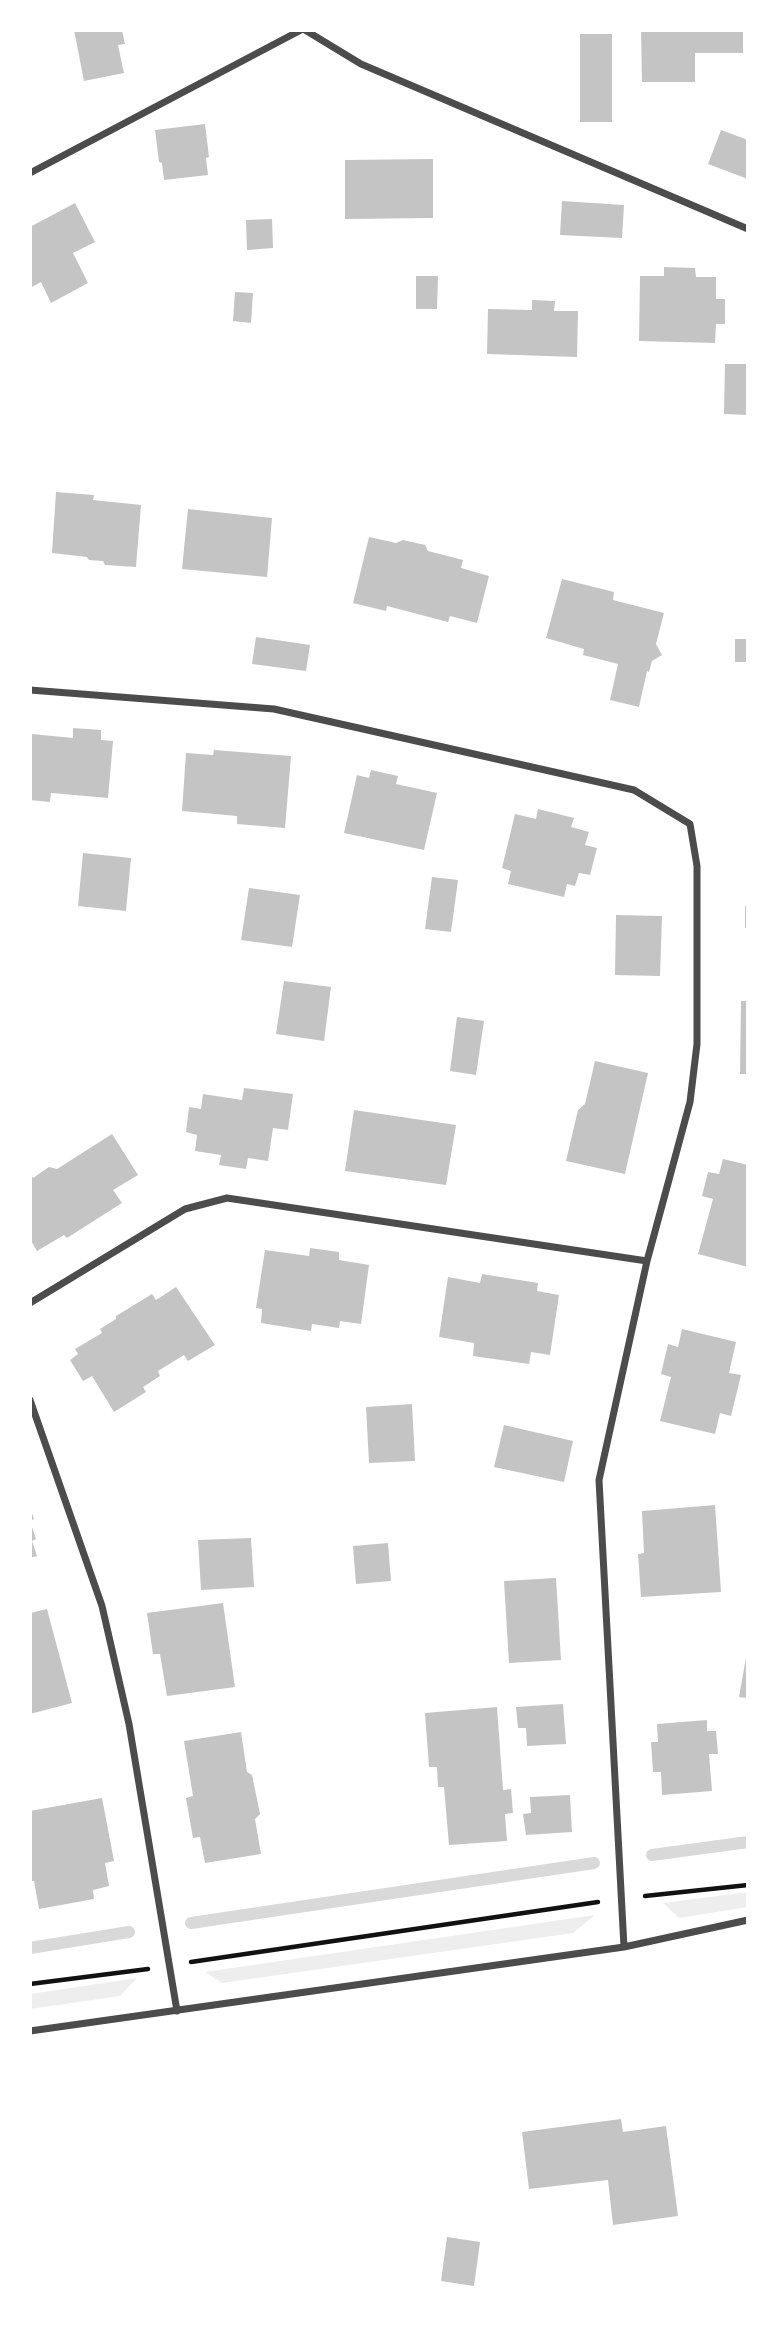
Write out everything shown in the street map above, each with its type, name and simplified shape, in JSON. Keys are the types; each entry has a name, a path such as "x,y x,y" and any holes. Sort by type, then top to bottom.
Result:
{"street":[{"path":"30,173 303,30 361,64 748,229"},
{"path":"30,690 274,709 634,790 690,824 697,866 697,1044 690,1102 647,1261 599,1479 624,1947"},
{"path":"30,1303 184,1209 227,1198 647,1261"},
{"path":"30,1400 102,1606 129,1724 177,2011"},
{"path":"30,2031 624,1947 748,1920"}],"path":[{"path":"30,1984 621,1899 748,1885"}],"shaded area":[{"path":"748,1892 748,1907 679,1918 663,1903"},
{"path":"595,1915 573,1933 222,1983 205,1972"},
{"path":"137,1978 120,1996 30,2009 30,1994"}],"building":[{"path":"74,30 122,30 125,44 118,45 124,73 84,81"},
{"path":"641,30 743,30 743,53 695,53 695,82 642,82"},
{"path":"580,34 612,34 612,122 580,122"},
{"path":"205,124 208,175 164,180 155,130"},
{"path":"721,130 748,140 748,179 708,164"},
{"path":"433,159 433,218 345,219 345,160"},
{"path":"562,201 624,205 622,238 560,235"},
{"path":"75,203 95,242 73,253 88,283 51,303 41,282 30,288 30,227"},
{"path":"272,219 273,248 247,250 246,220"},
{"path":"664,267 695,268 696,277 716,277 716,299 725,299 725,324 716,324 715,343 639,341 640,276 664,276"},
{"path":"416,276 438,276 437,309 416,309"},
{"path":"235,292 253,293 251,323 233,321"},
{"path":"532,300 555,301 554,311 578,311 577,357 487,354 488,309 532,310"},
{"path":"725,364 748,364 748,415 724,414"},
{"path":"56,492 94,495 93,500 141,505 136,567 105,565 103,561 89,560 87,557 52,553"},
{"path":"188,509 272,518 267,577 182,569"},
{"path":"369,537 396,543 403,540 425,545 428,551 463,560 461,568 489,576 477,623 450,616 448,622 387,606 386,611 353,603"},
{"path":"562,579 614,592 613,600 664,613 656,644 662,655 652,661 649,672 647,671 639,707 610,700 618,664 583,655 584,649 546,638"},
{"path":"256,637 310,645 306,671 252,664"},
{"path":"735,639 748,639 748,662 735,662"},
{"path":"73,728 101,730 101,740 113,741 108,798 51,793 50,802 30,800 32,734 73,738"},
{"path":"214,750 291,756 285,828 237,824 237,816 182,811 186,753 213,755"},
{"path":"371,770 398,776 396,784 437,793 424,850 344,833 357,775 369,778"},
{"path":"538,809 574,818 571,827 589,832 585,845 597,848 590,875 579,873 575,886 567,884 564,897 508,884 511,871 502,868 515,814 536,819"},
{"path":"83,853 131,858 126,911 78,906"},
{"path":"432,877 458,880 451,932 425,929"},
{"path":"249,888 300,895 292,947 241,940"},
{"path":"745,906 748,906 748,928 745,928"},
{"path":"616,915 662,916 660,976 615,975"},
{"path":"284,981 331,987 324,1041 276,1034"},
{"path":"741,1001 748,1001 748,1074 740,1074"},
{"path":"457,1017 484,1021 476,1075 450,1071"},
{"path":"595,1061 648,1073 625,1174 566,1161 578,1110 585,1104"},
{"path":"244,1088 293,1094 288,1130 273,1128 268,1161 248,1158 246,1169 219,1165 221,1155 195,1151 197,1135 186,1132 189,1107 201,1109 203,1094 242,1100"},
{"path":"354,1110 456,1125 446,1185 345,1171"},
{"path":"112,1134 138,1175 113,1190 122,1203 67,1238 64,1235 37,1251 30,1239 30,1174 33,1178 49,1167 57,1169"},
{"path":"723,1159 748,1165 748,1267 698,1254 713,1199 702,1196 708,1172 719,1174"},
{"path":"310,1248 339,1252 339,1260 369,1265 361,1324 340,1321 339,1328 312,1324 311,1331 261,1323 262,1309 256,1308 265,1250 309,1256"},
{"path":"482,1274 538,1283 537,1291 559,1295 550,1355 531,1352 529,1364 473,1356 474,1343 439,1337 448,1277 480,1283"},
{"path":"176,1287 215,1345 188,1361 184,1355 158,1371 160,1376 143,1387 146,1392 114,1412 92,1376 83,1381 70,1360 78,1354 75,1349 102,1333 100,1329 116,1319 116,1316 152,1294 156,1300"},
{"path":"682,1329 736,1342 729,1373 741,1375 731,1416 720,1413 715,1434 660,1421 671,1377 661,1374 668,1344 678,1347"},
{"path":"412,1404 415,1461 369,1463 366,1407"},
{"path":"504,1425 573,1441 564,1482 494,1467"},
{"path":"715,1505 721,1592 641,1597 638,1554 644,1553 642,1511"},
{"path":"30,1521 36,1539 32,1541 37,1556 30,1558"},
{"path":"251,1538 254,1587 201,1590 198,1540"},
{"path":"388,1543 391,1581 356,1584 353,1546"},
{"path":"556,1578 561,1660 509,1663 504,1581"},
{"path":"223,1603 235,1687 167,1696 160,1654 153,1654 147,1613"},
{"path":"47,1609 72,1703 30,1714 30,1613"},
{"path":"748,1652 748,1698 739,1697"},
{"path":"563,1704 566,1744 527,1746 526,1728 518,1728 516,1707"},
{"path":"497,1707 503,1790 511,1789 513,1813 505,1814 507,1841 449,1845 444,1787 438,1787 437,1767 429,1767 425,1713"},
{"path":"707,1720 707,1731 716,1731 718,1754 709,1754 712,1791 662,1795 661,1772 653,1772 651,1742 658,1742 657,1724"},
{"path":"241,1732 247,1772 252,1775 260,1814 255,1819 261,1854 205,1863 200,1837 193,1838 186,1798 193,1796 184,1741"},
{"path":"570,1795 572,1832 526,1835 523,1814 531,1813 530,1797"},
{"path":"102,1798 114,1861 105,1863 109,1886 93,1890 94,1899 39,1909 34,1881 30,1881 30,1811"},
{"path":"621,2119 623,2132 666,2126 678,2216 613,2225 608,2180 529,2189 522,2132"},
{"path":"447,2237 480,2242 474,2286 441,2281"}],"waterway":[{"path":"652,1855 748,1842"},
{"path":"191,1923 594,1863"},
{"path":"30,1948 129,1932"}]}
